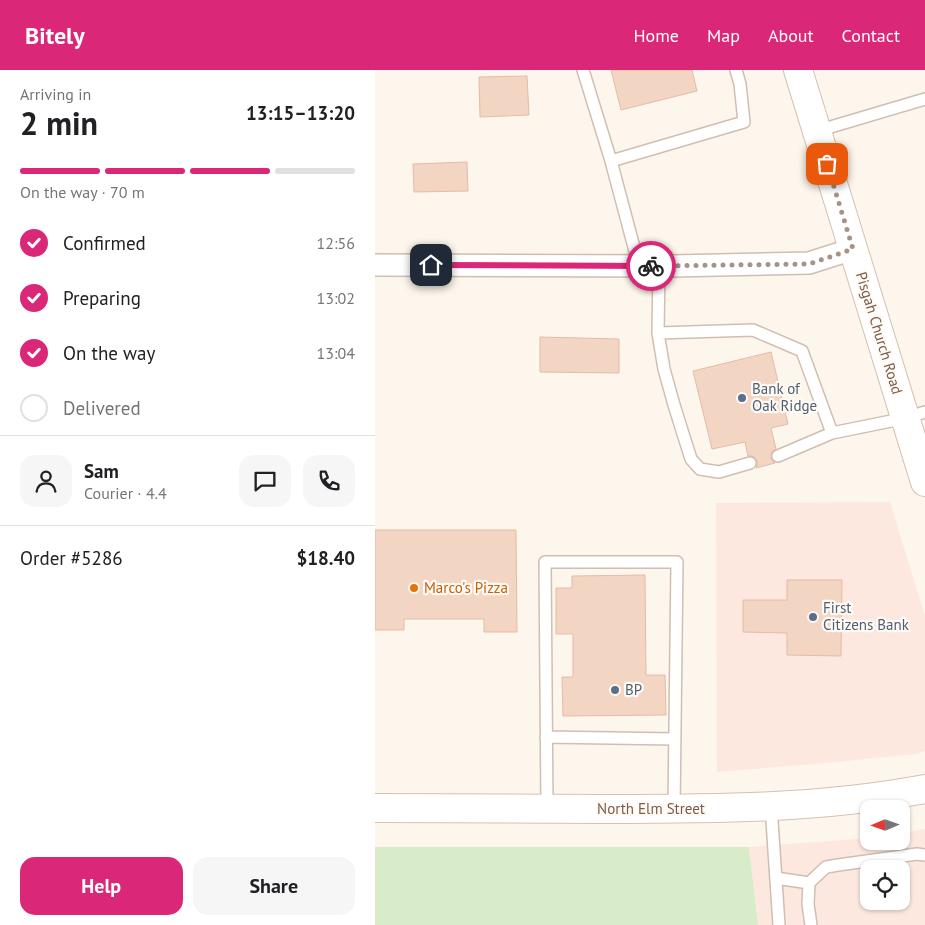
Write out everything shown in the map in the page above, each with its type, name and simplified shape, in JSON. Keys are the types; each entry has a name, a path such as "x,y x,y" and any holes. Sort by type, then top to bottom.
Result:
{"main road":[{"name":"Pisgah Church Road","path":"798,70 853,249 915,415 925,482"},
{"name":"North Elm Street","path":"375,808 674,809 771,806 846,800 925,790"}],"street":[{"path":"375,265 649,266 809,264 853,249"}],"lane":[{"path":"583,70 611,161 649,266 664,369 691,459 700,469 719,472 750,464"},
{"path":"611,161 744,122 741,84 736,70"},
{"path":"817,130 925,98"},
{"path":"658,333 753,330 802,351 832,433"},
{"path":"778,456 832,433 915,415"},
{"path":"547,808 545,562 677,562 674,809"},
{"path":"546,737 675,739"},
{"path":"771,806 779,925"},
{"path":"811,925 808,904 809,883 826,868 917,854 925,855"},
{"path":"776,878 809,883"}],"shaded area":[{"path":"890,502 925,616 925,751 916,754 717,772 716,503"},
{"path":"925,829 925,925 758,925 749,847 860,839 860,850 910,850 910,832"}],"green space":[{"path":"375,847 749,847 758,925 375,925"}],"building":[{"path":"611,70 692,70 697,91 621,110"},
{"path":"527,76 529,115 480,117 479,77"},
{"path":"467,162 468,191 414,192 413,164"},
{"path":"540,337 619,339 619,373 540,372"},
{"path":"771,352 788,424 771,428 776,449 772,451 771,459 775,463 756,468 757,460 752,456 748,456 745,442 712,449 693,371"},
{"path":"375,530 516,530 517,632 484,632 484,619 404,619 404,630 375,630"},
{"path":"645,575 646,675 665,675 666,715 563,716 562,677 573,677 573,634 556,634 556,588 572,588 572,576"},
{"path":"787,580 842,580 841,656 787,655 787,633 743,632 743,600 787,600"}],"way so far":[{"path":"651,266 809,264 853,249 827,164"}],"place":[{"name":"Bank of Oak Ridge","path":"742,398"},
{"name":"Marco's Pizza","path":"414,588"},
{"name":"First Citizens Bank","path":"813,617"},
{"name":"BP","path":"615,690"}],"route":[{"path":"431,265 651,266"}]}
